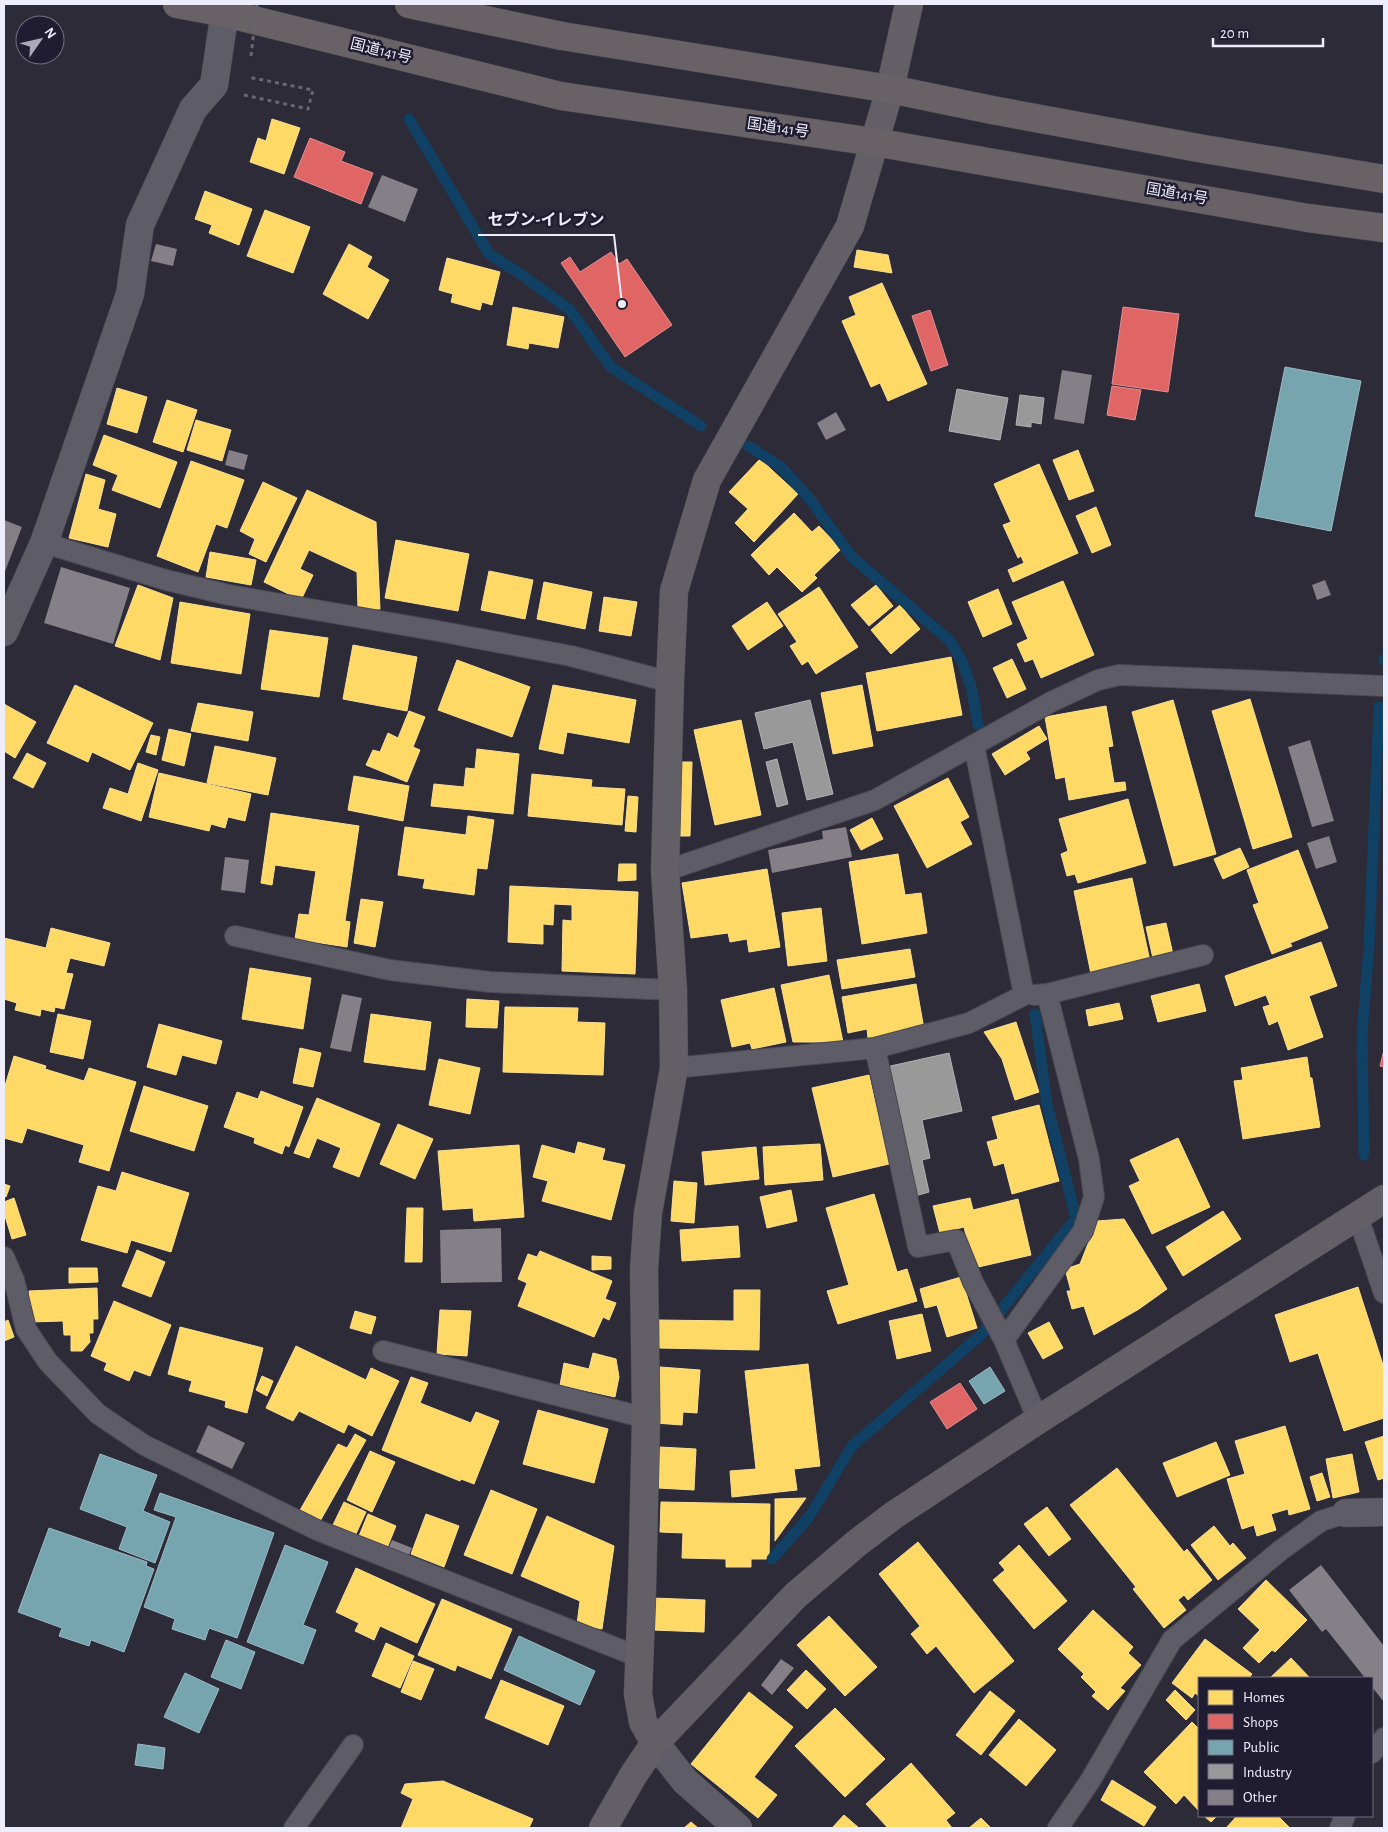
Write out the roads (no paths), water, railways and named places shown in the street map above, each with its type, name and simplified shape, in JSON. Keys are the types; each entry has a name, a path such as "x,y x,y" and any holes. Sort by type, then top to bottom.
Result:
{"highway":[{"name":"国道141号","path":"177,4 225,8 561,96 874,142 1308,218 1384,228"},
{"path":"409,4 562,36 890,89 1204,149 1384,179"}],"main road":[{"path":"655,1743 643,1722 638,1694 646,1418 644,1269 648,1213 674,1068 673,990 666,871 674,591 707,480 850,226 890,89 909,4"},
{"path":"603,1828 634,1774 655,1743 795,1596 857,1543 894,1516 1038,1420 1358,1217 1384,1198"}],"street":[{"path":"4,632 44,543 130,294 140,225 193,109 214,85 225,8"},
{"path":"1346,1513 1384,1512"},
{"path":"655,1743 685,1781 738,1828"}],"lane":[{"path":"44,543 166,580 229,595 571,656 670,682"},
{"path":"666,871 875,800 1051,702 1098,680 1119,675 1384,686"},
{"path":"974,745 1024,995"},
{"path":"235,936 390,970 454,978 490,982 673,990"},
{"path":"674,1068 875,1048 969,1023 1024,995 1047,994 1203,955"},
{"path":"1002,1336 1083,1231 1094,1197 1089,1158 1047,994"},
{"path":"875,1048 918,1247 956,1240 973,1282 1002,1336 1038,1420"},
{"path":"1358,1217 1384,1293"},
{"path":"4,1257 14,1280 26,1329 48,1362 98,1414 144,1445 317,1530 640,1657"},
{"path":"383,1351 646,1418"},
{"path":"1058,1828 1090,1782 1172,1640 1281,1550 1321,1521 1346,1513"},
{"path":"1373,1752 1384,1738"},
{"path":"294,1828 353,1745"}],"waterway":[{"path":"409,119 489,254 570,310 611,367 701,426"},
{"path":"748,446 781,467 809,498 852,557 950,641 962,661 972,690 978,725"},
{"path":"1364,1155 1362,1035 1369,946 1379,707"},
{"path":"772,1559 809,1517 852,1446 982,1334 1076,1218 1047,1104 1035,1014"}],"place":[{"name":"セブン-イレブン","path":"622,304"}]}
